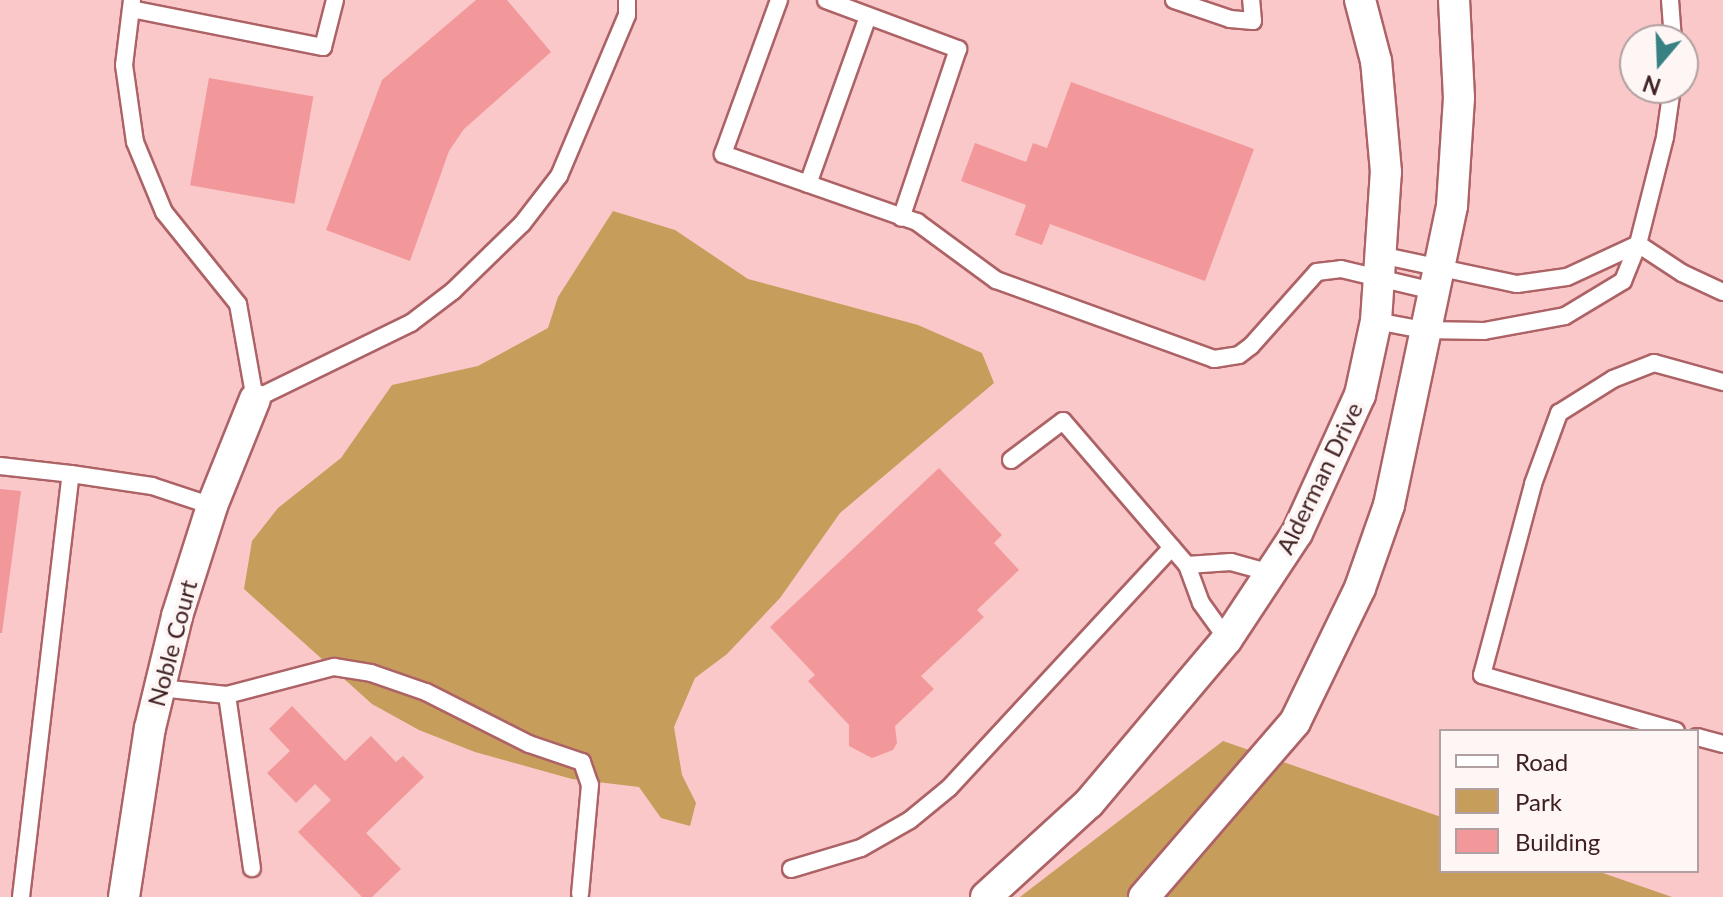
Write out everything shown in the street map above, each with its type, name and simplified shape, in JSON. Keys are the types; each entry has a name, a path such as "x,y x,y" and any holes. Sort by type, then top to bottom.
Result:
{"street":[{"name":"Alderman Drive","path":"986,897 1089,803 1227,639 1297,533 1360,395 1376,321 1386,172 1376,61 1360,0"},
{"path":"1144,897 1295,722 1360,588 1389,505 1452,206 1459,98 1454,0"},
{"name":"Noble Court","path":"124,897 130,842 177,616 212,506 255,399"}],"lane":[{"path":"335,0 323,47 131,5 124,65 135,142 164,212 238,304 255,399 411,323 453,291 522,224 559,176 627,15 627,0"},
{"path":"779,0 723,154 917,222 996,280 1214,359 1239,355 1251,346 1317,272 1380,267 1436,279 1517,284 1567,277 1638,244"},
{"path":"826,0 958,49 901,218"},
{"path":"1174,0 1230,19 1253,21 1251,0"},
{"path":"1670,0 1672,24"},
{"path":"808,184 868,16"},
{"path":"1376,321 1424,330 1484,331 1565,316 1623,281 1638,244 1665,137 1670,104"},
{"path":"1638,244 1682,273 1723,292"},
{"path":"1380,267 1436,279"},
{"path":"1669,729 1482,675 1533,484 1559,413 1613,379 1654,363 1723,382"},
{"path":"1011,460 1063,421 1187,565 1201,603 1227,639"},
{"path":"0,466 152,486 212,506"},
{"path":"21,897 71,474"},
{"path":"791,869 861,848 910,820 949,788 1172,547"},
{"path":"1187,565 1231,562 1271,573"},
{"path":"160,688 227,695 334,667 371,673 426,692 529,744 582,762 590,785 580,894"},
{"path":"227,695 252,868"},
{"path":"1699,738 1723,744"}],"green space":[{"path":"613,211 675,230 748,279 918,325 982,353 994,383 840,513 780,598 727,654 695,678 674,727 682,775 696,803 690,826 661,818 639,787 572,779 475,752 419,730 372,704 244,589 252,541 278,508 341,458 392,385 478,366 548,328 558,297"},
{"path":"1223,741 1439,816 1439,873 1603,873 1672,897 1020,897"}],"building":[{"path":"476,0 507,0 551,52 464,129 449,151 410,261 326,230 382,80"},
{"path":"209,78 313,96 294,204 190,185"},
{"path":"1071,82 1254,149 1205,281 1050,224 1042,245 1015,235 1026,205 961,181 975,143 1026,162 1033,143 1047,148"},
{"path":"939,468 1002,535 994,543 1019,570 977,610 984,617 921,676 934,689 895,726 897,743 893,750 872,758 849,746 849,725 808,681 815,675 770,627"},
{"path":"0,489 21,491 2,633 0,633"},
{"path":"292,706 345,761 371,736 396,762 403,756 424,777 366,833 401,869 372,897 362,897 298,832 331,800 315,784 296,803 267,773 290,751 269,729"}]}
